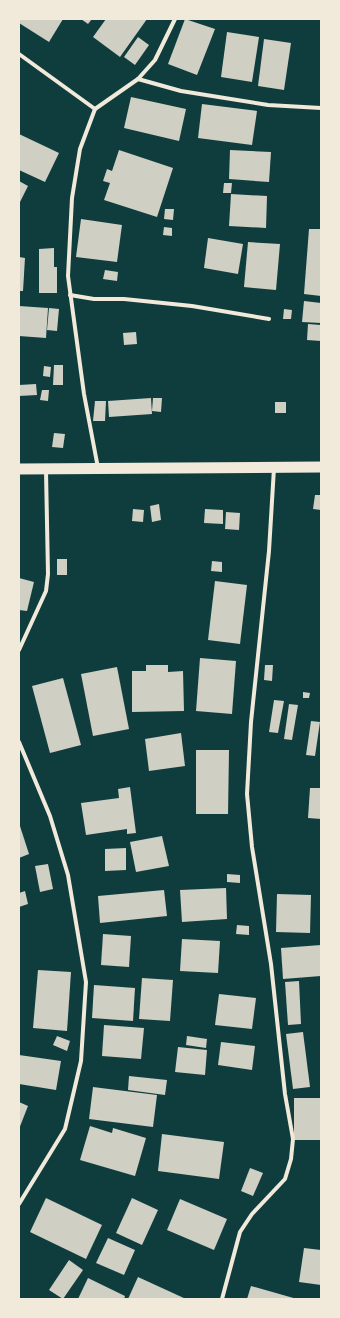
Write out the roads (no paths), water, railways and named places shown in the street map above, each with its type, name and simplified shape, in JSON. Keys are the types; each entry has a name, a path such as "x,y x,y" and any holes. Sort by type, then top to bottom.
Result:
{"highway":[{"path":"19,469 321,467"}],"street":[{"path":"98,468 84,394 68,276 72,198 80,149 95,109 138,79 155,60 175,19"},
{"path":"19,54 95,109"},
{"path":"138,79 188,92 268,105 321,108"},
{"path":"70,295 94,300 124,299 229,311 269,319"},
{"path":"222,1299 240,1232 252,1214 272,1195 285,1179 292,1159 293,1138 285,1094 271,964 252,847 247,794 251,722 269,552 274,468"},
{"path":"19,650 46,591 48,574 46,469"},
{"path":"19,742 50,816 68,875 86,982 81,1061 65,1129 19,1204"}]}
